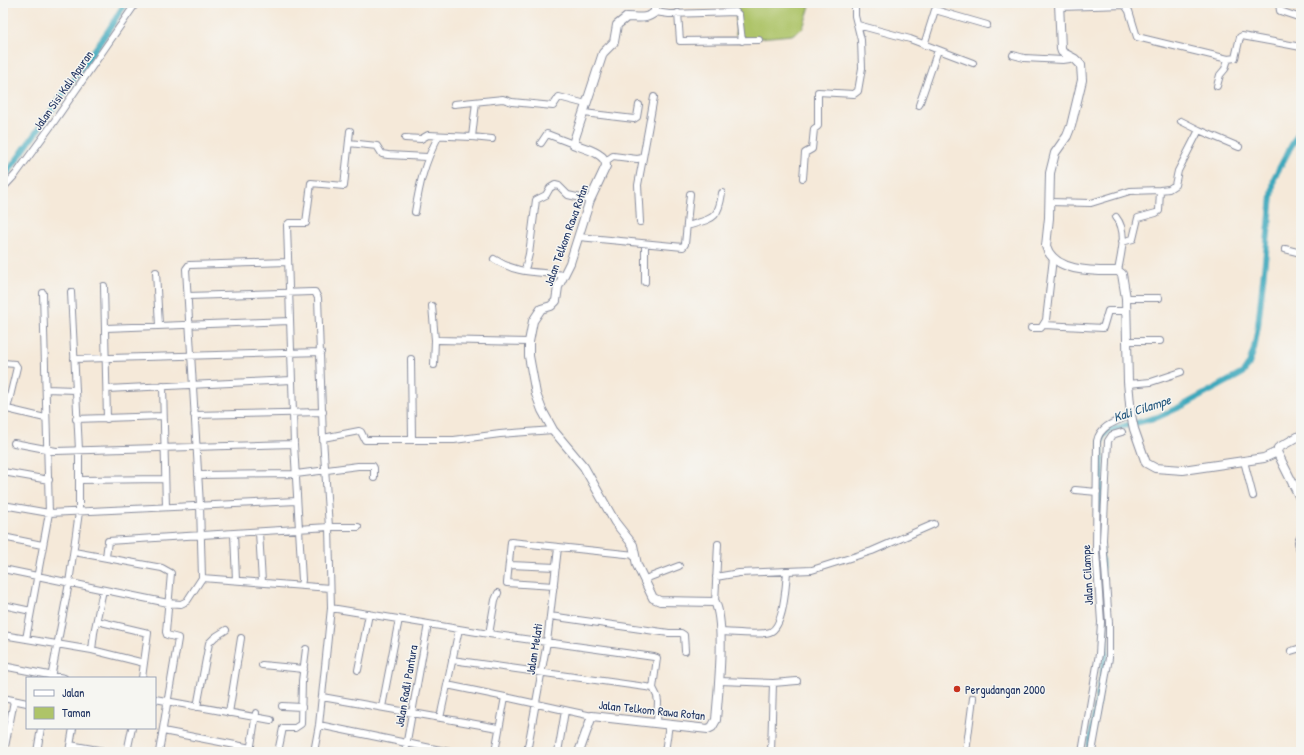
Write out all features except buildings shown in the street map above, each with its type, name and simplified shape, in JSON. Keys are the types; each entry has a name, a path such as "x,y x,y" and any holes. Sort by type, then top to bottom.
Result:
{"street":[{"name":"Jalan Sisi Kali Apuran","path":"3,188 16,174 52,126 136,3"},
{"path":"803,178 805,153 812,149 814,129 818,128 819,124 818,92 854,94 858,90 862,68 858,26 855,16 855,3"},
{"path":"1279,3 1280,11 1301,18"},
{"path":"1301,47 1242,36 1240,37 1235,58 1228,60 1137,37 1129,11 1124,4 1059,5 1061,49 1062,52 1072,57 1081,66 1081,90 1067,136 1059,147 1052,162 1048,183 1049,202 1046,246 1053,258 1075,269 1118,271 1122,274 1126,298 1128,384 1132,420 1144,460 1155,468 1183,470 1264,458 1277,452 1278,448 1301,435"},
{"path":"573,144 603,53 614,42 617,25 626,17 645,18 651,16 655,7 678,13 736,12 739,15 742,41"},
{"path":"924,45 935,10 987,25"},
{"path":"678,13 680,41 759,40"},
{"path":"858,26 885,32 973,63"},
{"path":"919,105 938,50"},
{"path":"1013,55 1024,58 1063,60 1070,59 1072,57"},
{"path":"1217,86 1220,75 1225,69 1228,60"},
{"path":"454,104 503,99 512,102 553,106 559,97 563,97 586,104"},
{"path":"640,222 638,185 654,97"},
{"path":"472,137 476,102"},
{"path":"584,113 634,119 637,117 639,105"},
{"path":"1181,121 1239,147"},
{"path":"1049,202 1091,203 1130,191 1169,189 1175,185 1178,171 1199,130"},
{"path":"301,585 302,580 294,444 287,262 287,224 306,223 311,183 344,186 350,131"},
{"path":"541,143 547,134 603,156 606,161 613,156 637,159 642,158"},
{"path":"405,138 421,139 428,135 438,137 472,137 492,139"},
{"path":"415,212 420,178 427,157 438,137"},
{"path":"349,143 377,146 382,154 427,157"},
{"name":"Jalan Telkom Rawa Rotan","path":"579,752 592,716 657,722 708,729 712,727 716,720 719,681 720,632 719,614 715,602 656,600 653,598 638,565 633,545 615,522 584,467 553,430 542,410 536,394 529,356 529,342 533,321 541,309 551,306 556,301 558,287 570,263 590,200 604,171 606,161"},
{"path":"526,266 536,200 546,195 550,188 555,185 559,186 568,195 590,200"},
{"path":"1122,242 1133,239 1138,218 1159,211 1160,190"},
{"path":"687,226 717,215 720,210 722,193"},
{"path":"578,237 683,247 685,246 690,194"},
{"path":"1116,217 1121,223 1122,242 1118,271"},
{"path":"645,244 645,282"},
{"path":"1285,249 1301,253"},
{"path":"1044,325 1051,287 1053,258"},
{"path":"494,259 521,271 536,274 550,273 564,275"},
{"path":"3,569 168,603 181,604 187,601 202,578 197,445 190,355 190,324 186,269 189,265 287,262"},
{"path":"156,272 159,324"},
{"path":"104,286 107,358 107,419"},
{"path":"3,666 51,677 69,583 80,512 79,450 76,419 71,292"},
{"path":"188,296 289,292 312,292 317,295 321,352 323,438 327,472 330,527 331,608 319,725 314,752"},
{"path":"26,639 49,513 45,418 46,389 43,293"},
{"path":"1126,298 1159,298"},
{"path":"432,306 435,340 434,365"},
{"path":"1031,328 1040,328 1044,325 1103,328 1108,311 1126,311"},
{"path":"106,328 159,324 290,321"},
{"path":"435,340 466,339 529,342"},
{"path":"1126,341 1160,341"},
{"path":"74,359 321,352"},
{"path":"411,359 412,439"},
{"path":"3,363 14,364 17,367 5,409 45,418"},
{"path":"1128,384 1151,382 1181,372"},
{"path":"107,389 292,380"},
{"path":"163,386 162,416 166,507"},
{"path":"46,389 75,390"},
{"path":"194,415 323,412"},
{"path":"76,419 162,416"},
{"name":"Jalan Cilampe","path":"1082,752 1099,654 1101,622 1102,579 1099,551 1097,441 1099,433 1104,428 1132,420"},
{"path":"323,438 360,431 365,440 454,440 500,434 553,430"},
{"path":"1099,551 1108,441 1112,435 1122,432"},
{"path":"14,443 47,450 164,448 197,445 294,444"},
{"path":"1277,452 1301,500"},
{"path":"1244,461 1253,496"},
{"path":"198,475 296,474 327,472 358,466 373,466 374,478"},
{"path":"3,472 48,480"},
{"path":"79,480 164,479"},
{"path":"1075,490 1097,492"},
{"path":"3,505 49,513 297,501"},
{"path":"716,577 738,574 812,570 894,542 934,524"},
{"path":"106,557 108,541 330,527 358,527"},
{"path":"259,532 262,582"},
{"path":"234,534 236,580"},
{"path":"3,537 42,545"},
{"path":"1301,538 1299,542 1301,552"},
{"path":"554,586 507,583 510,565 511,542 636,555"},
{"path":"715,602 718,544"},
{"name":"Jalan Melati","path":"527,752 547,642 558,548"},
{"path":"74,552 106,557 171,572 166,634 178,638 169,702 159,752"},
{"path":"510,565 556,567"},
{"path":"645,579 678,566"},
{"path":"720,632 767,632 774,629 781,613 787,571"},
{"path":"202,578 330,588"},
{"path":"1092,752 1109,658 1109,623 1102,579"},
{"path":"92,650 103,590"},
{"path":"489,634 495,600 498,593"},
{"path":"3,605 31,611"},
{"path":"331,608 489,634 657,658 653,688 658,702 657,722"},
{"path":"358,670 369,614"},
{"path":"550,616 669,633 681,633 684,635 685,651"},
{"path":"382,707 399,619"},
{"path":"97,621 148,633 142,677"},
{"name":"Jalan Radli Pantura","path":"405,752 428,624"},
{"path":"440,718 459,629"},
{"path":"197,707 209,643 226,630"},
{"path":"3,635 92,650 144,663"},
{"path":"229,713 241,638"},
{"path":"1291,652 1301,648"},
{"path":"278,752 283,728 295,728 301,724 306,649"},
{"path":"452,660 653,688"},
{"path":"262,665 304,669"},
{"path":"719,681 773,683 797,681"},
{"path":"771,752 773,683"},
{"path":"448,685 592,716"},
{"path":"322,697 498,728"},
{"path":"495,752 498,728 505,697"},
{"path":"3,698 26,703"},
{"path":"966,752 973,698"},
{"path":"156,699 229,713 256,715 271,720"},
{"path":"4,752 6,732 14,701"},
{"path":"282,706 302,707"},
{"path":"558,752 565,711"},
{"path":"163,731 250,750 256,715"},
{"path":"665,752 669,724"},
{"path":"319,725 450,752"},
{"path":"37,752 41,729"},
{"path":"69,752 73,729"},
{"path":"127,752 132,729"},
{"path":"70,745 109,752"}],"green space":[{"path":"736,3 811,3 803,28 792,35 749,39 736,35"}],"waterway":[{"path":"3,179 108,31 125,3"},
{"name":"Kali Cilampe","path":"1088,752 1106,654 1099,519 1102,473 1102,437 1109,430 1158,417 1184,405 1243,373 1249,364 1254,349 1258,326 1274,178 1301,128"}],"place":[{"name":"Pergudangan 2000","path":"957,689"}]}
